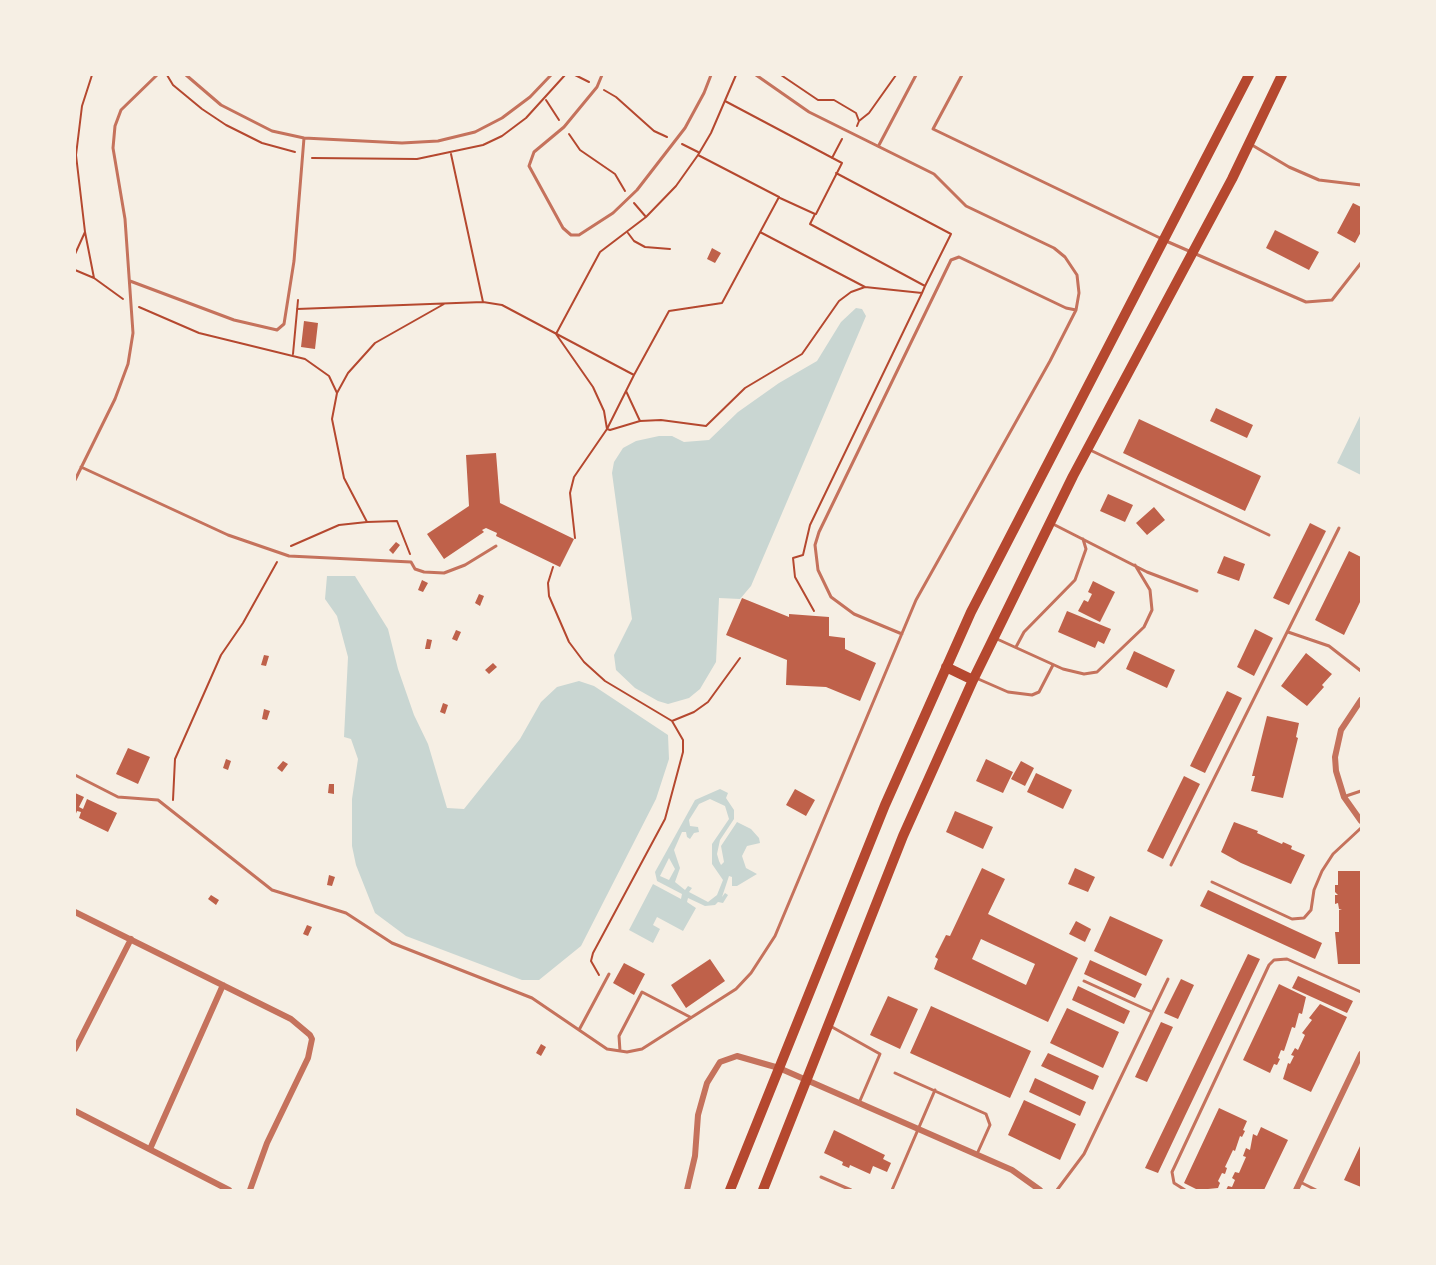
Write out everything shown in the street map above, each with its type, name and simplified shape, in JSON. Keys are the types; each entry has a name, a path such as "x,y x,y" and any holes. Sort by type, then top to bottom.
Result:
{"highway":[{"path":"730,1190 876,825 946,667 1009,535 1249,75"},
{"path":"763,1190 903,836 973,678 1050,522 1250,143 1282,75"},
{"path":"946,667 973,678"}],"street":[{"path":"1361,700 1347,717 1337,743 1336,771 1344,797 1361,820"},
{"path":"75,912 291,1019 306,1029 312,1039 308,1058 267,1143 250,1190"},
{"path":"75,1049 131,939"},
{"path":"150,1149 165,1111 223,986"},
{"path":"687,1190 694,1165 698,1115 707,1083 713,1071 725,1058 737,1056 779,1068 977,1154 1012,1170 1040,1190"},
{"path":"1296,1190 1360,1058"},
{"path":"75,1111 230,1190"}],"lane":[{"path":"75,480 115,399 128,364 133,333 125,219 112,142 121,110 157,75"},
{"path":"186,75 220,105 237,116 272,131 304,138 402,143 457,137 475,132 502,118 530,97 551,75"},
{"path":"602,75 597,87 564,127 534,152 529,166 563,228 571,235 579,235 613,213 629,197 676,141 696,110 711,75"},
{"path":"75,776 118,797 158,800 272,890 346,913 392,943 532,998 608,1049 620,1051 642,1048 736,989 763,958 771,944 916,600 1076,310 1079,293 1077,275 1065,257 1054,248 966,206 934,174 789,100 756,75"},
{"path":"879,145 916,75"},
{"path":"962,75 933,129 1164,240 1306,302 1332,300 1361,263"},
{"path":"130,281 234,320 277,330 284,324 294,261 305,156 304,138"},
{"path":"1250,143 1289,167 1319,180 1361,185"},
{"path":"902,634 854,614 831,597 818,570 815,545 819,532 951,260 959,257 1066,308 1076,310"},
{"path":"1088,449 1269,535"},
{"path":"81,467 228,535 283,554 411,562 415,569 444,573 465,565 496,546"},
{"path":"1050,522 1135,565 1197,591"},
{"path":"1171,865 1339,528"},
{"path":"1016,648 1024,632 1075,580 1086,549 1083,539"},
{"path":"993,638 1076,673 1097,672 1144,627 1152,610 1146,580 1135,565"},
{"path":"1288,632 1329,646 1361,671"},
{"path":"973,678 1008,692 1032,695 1039,692 1053,665"},
{"path":"1344,797 1361,791"},
{"path":"1212,882 1292,919 1304,918 1311,910 1314,890 1322,871 1333,854 1361,828"},
{"path":"1185,1190 1174,1183 1172,1172 1269,965 1274,960 1287,959 1361,992"},
{"path":"579,1030 609,974"},
{"path":"1058,1190 1084,1154 1168,979"},
{"path":"1084,981 1152,1012"},
{"path":"620,1051 619,1036 642,992 690,1017"},
{"path":"829,1025 880,1054 859,1103"},
{"path":"896,1073 982,1110 989,1118 990,1125 977,1154"},
{"path":"892,1190 935,1090"},
{"path":"821,1177 851,1190"},
{"path":"1300,1182 1316,1190"}],"path":[{"path":"92,75 82,106 76,155 85,232 94,278"},
{"path":"167,75 173,85 226,125 262,143 312,158"},
{"path":"575,75 616,97 654,130 815,214"},
{"path":"556,334 600,252 646,217 676,186 698,153 736,75"},
{"path":"781,75 818,100 834,100 856,113 859,121"},
{"path":"854,133 859,121 869,113 896,75"},
{"path":"545,99 580,150 615,174 629,197 646,217"},
{"path":"725,101 842,163 810,225 925,286"},
{"path":"832,158 846,130"},
{"path":"451,154 483,302"},
{"path":"760,231 865,287 922,293 951,234 836,173"},
{"path":"574,538 570,493 574,477 607,429 669,311 722,303 779,197"},
{"path":"75,254 85,232"},
{"path":"627,232 634,241 645,247 670,249"},
{"path":"607,429 640,421 660,420 706,426 745,388 802,354 839,301 851,292 865,287"},
{"path":"297,309 483,302 502,305 634,375"},
{"path":"556,334 593,387 604,411 607,429"},
{"path":"626,392 640,421"},
{"path":"337,393 332,419 335,444 344,478 367,522"},
{"path":"171,810 175,786 175,759 220,656 243,623 259,591 290,546 339,525 397,521 411,562"},
{"path":"553,567 548,583 549,596 569,642 584,662 605,681 672,721 683,740 683,752 665,819 593,953 591,961 593,969 605,981"},
{"path":"672,721 694,712 708,702 740,658"}],"shaded area":[{"path":"856,308 862,309 866,316 751,586 740,599 719,598 716,662 700,689 689,698 668,704 658,701 635,688 616,670 614,655 632,619 612,473 614,462 623,448 636,441 659,436 672,436 684,442 709,440 738,412 779,383 817,361 841,322"},
{"path":"1361,414 1361,475 1337,463"},
{"path":"327,576 355,576 388,629 398,669 414,715 428,744 447,808 464,809 520,739 541,702 557,687 579,681 594,686 668,735 669,759 656,799 581,946 539,980 522,980 406,936 375,913 356,865 352,846 352,799 358,759 351,739 344,737 348,657 337,616 325,599"},
{"path":"720,789 728,793 726,798 734,810 734,819 720,840 717,854 719,861 721,865 724,862 721,846 737,822 751,829 759,838 760,843 747,846 742,856 746,868 757,874 737,886 732,886 732,877 729,876 722,897 725,893 728,895 723,903 718,902 715,905 705,906 688,898 687,902 696,908 683,931 657,917 653,925 660,929 653,943 629,930 653,884 681,899 682,894 657,881 655,872 695,800","holes":["710,799 725,806 729,819 712,844 712,864 723,880 717,895 708,902 689,892 692,888 688,886 685,890 675,882 680,868 674,850 682,832 686,832 690,839 694,833 699,832 698,827 690,826 689,820 699,804","669,858 675,869 669,880 660,876"]}],"building":[{"path":"1353,203 1361,207 1361,232 1355,243 1337,233"},
{"path":"1275,230 1319,252 1309,270 1266,248"},
{"path":"712,248 721,253 715,263 707,259"},
{"path":"304,321 318,323 315,349 301,347"},
{"path":"1216,408 1253,425 1247,438 1210,421"},
{"path":"1139,419 1261,476 1245,511 1123,453"},
{"path":"496,453 500,503 574,539 560,567 496,536 497,533 486,528 482,530 484,532 444,559 427,534 469,506 466,455"},
{"path":"1108,494 1133,505 1125,522 1100,511"},
{"path":"1154,507 1165,520 1147,535 1136,523"},
{"path":"1310,523 1326,531 1289,605 1273,598"},
{"path":"396,542 400,545 393,554 389,550"},
{"path":"1349,551 1361,557 1361,600 1344,635 1315,620"},
{"path":"1224,556 1245,564 1239,581 1217,573"},
{"path":"422,580 428,583 423,592 418,590"},
{"path":"1093,581 1115,592 1100,622 1078,611 1084,600 1088,602 1092,594 1088,592"},
{"path":"479,594 484,596 480,606 475,603"},
{"path":"742,598 789,617 789,614 829,617 829,636 845,638 845,649 876,663 860,701 826,687 786,685 787,660 726,635"},
{"path":"1067,611 1111,629 1104,644 1098,641 1095,648 1058,632"},
{"path":"1255,629 1273,638 1254,676 1237,667"},
{"path":"456,630 461,632 457,641 452,639"},
{"path":"427,639 432,640 430,649 425,649"},
{"path":"1134,651 1175,670 1167,688 1126,669"},
{"path":"1306,653 1332,674 1307,706 1281,686"},
{"path":"264,655 269,656 266,666 261,665"},
{"path":"493,663 497,667 489,674 485,670"},
{"path":"1227,691 1242,698 1205,773 1190,766"},
{"path":"443,703 448,705 445,714 440,712"},
{"path":"264,709 270,711 267,720 262,719"},
{"path":"1267,716 1299,723 1296,737 1298,738 1283,798 1251,791 1255,776 1252,776"},
{"path":"128,748 150,757 138,784 116,774"},
{"path":"226,759 231,761 228,770 223,768"},
{"path":"986,759 1013,772 1003,793 976,781"},
{"path":"283,761 288,764 282,772 277,768"},
{"path":"1021,761 1034,768 1025,786 1011,779"},
{"path":"1036,773 1072,790 1063,809 1027,792"},
{"path":"1184,776 1200,784 1163,859 1147,851"},
{"path":"329,784 334,784 334,794 328,793"},
{"path":"795,789 815,800 806,816 786,805"},
{"path":"75,793 84,797 79,807 83,809 87,799 117,813 108,832 79,818 81,812 77,811 75,816"},
{"path":"955,811 993,827 983,849 946,832"},
{"path":"1234,822 1258,831 1257,833 1282,844 1283,842 1292,846 1291,849 1305,855 1291,884 1221,852"},
{"path":"982,868 1005,879 988,914 1078,958 1048,1022 934,969 938,959 935,957 946,935 950,936","holes":["981,939 1035,964 1026,985 972,959"]},
{"path":"1075,868 1095,877 1088,892 1068,884"},
{"path":"1338,871 1361,871 1361,964 1338,964 1335,932 1339,932 1339,910 1342,910 1339,909 1338,903 1335,904 1335,895 1338,895 1335,892 1335,885 1338,885"},
{"path":"329,875 335,877 332,886 327,885"},
{"path":"1208,890 1322,943 1315,959 1200,906"},
{"path":"211,895 219,900 216,905 208,899"},
{"path":"1110,916 1163,940 1146,976 1094,951"},
{"path":"1076,921 1091,929 1085,942 1069,934"},
{"path":"307,925 312,927 308,936 303,934"},
{"path":"1248,954 1260,959 1158,1173 1145,1168"},
{"path":"710,959 725,981 686,1008 671,985"},
{"path":"1090,960 1142,984 1135,998 1084,974"},
{"path":"624,963 645,974 634,995 613,983"},
{"path":"1298,976 1353,1001 1347,1013 1292,988"},
{"path":"1181,979 1194,985 1178,1019 1164,1013"},
{"path":"1279,984 1306,997 1302,1014 1299,1013 1284,1051 1281,1050 1278,1058 1280,1059 1277,1065 1274,1064 1270,1073 1243,1060"},
{"path":"1078,986 1130,1011 1124,1024 1072,1000"},
{"path":"888,996 918,1009 900,1049 870,1035"},
{"path":"1320,1004 1347,1017 1311,1092 1283,1079 1288,1063 1290,1064 1294,1056 1291,1055 1295,1048 1298,1050 1305,1035 1302,1033 1312,1020 1309,1018"},
{"path":"931,1006 1031,1051 1010,1098 910,1053"},
{"path":"1067,1008 1119,1032 1103,1068 1050,1043"},
{"path":"1161,1022 1173,1027 1147,1082 1135,1077"},
{"path":"541,1044 546,1047 541,1056 536,1053"},
{"path":"1048,1053 1099,1076 1093,1090 1041,1066"},
{"path":"1035,1078 1086,1102 1080,1116 1029,1092"},
{"path":"1024,1100 1076,1124 1060,1160 1008,1135"},
{"path":"1219,1108 1247,1121 1243,1130 1245,1131 1242,1137 1240,1136 1235,1151 1233,1150 1225,1167 1227,1168 1225,1174 1222,1173 1218,1181 1220,1183 1218,1188 1198,1190 1184,1183"},
{"path":"1261,1127 1288,1140 1264,1190 1226,1190 1228,1186 1232,1187 1235,1180 1232,1178 1235,1172 1239,1173 1246,1157 1243,1156 1246,1148 1250,1150 1253,1134 1257,1136"},
{"path":"834,1130 885,1155 883,1159 891,1163 887,1172 873,1166 870,1174 850,1165 849,1168 842,1165 843,1162 824,1153"},
{"path":"1361,1144 1361,1187 1344,1180"}]}
